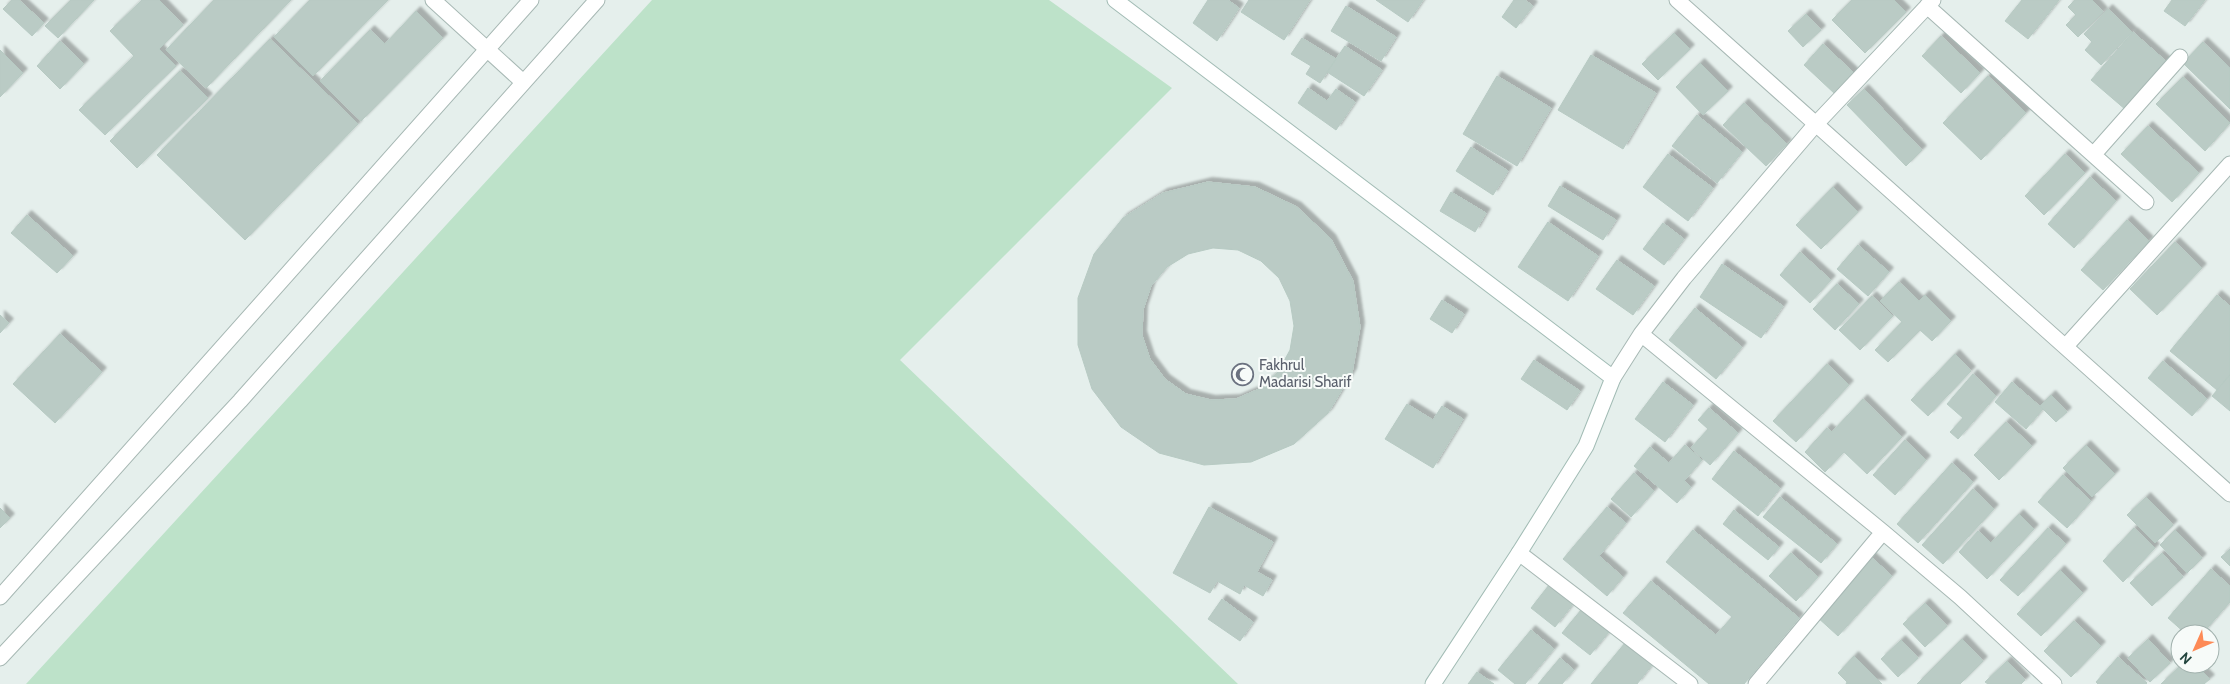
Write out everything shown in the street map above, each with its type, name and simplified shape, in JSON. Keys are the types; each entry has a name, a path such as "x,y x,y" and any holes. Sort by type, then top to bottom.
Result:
{"street":[{"path":"433,0 523,82"},
{"path":"0,597 531,0"},
{"path":"0,658 240,401 598,0"},
{"path":"1115,0 1613,378"},
{"path":"1677,0 2230,494"},
{"path":"1433,684 1519,554 1586,446 1613,378 1641,334 1684,278 1815,125 1930,3 2146,202"},
{"path":"2094,154 2180,57"},
{"path":"2066,346 2230,164"},
{"path":"1641,334 1960,597 2054,684"},
{"path":"1756,684 1883,532"},
{"path":"1519,554 1690,684"}],"green space":[{"path":"652,0 1049,0 1172,88 900,360 1238,684 26,684"}],"building":[{"path":"12,0 19,0 44,23 32,36 3,9"},
{"path":"71,0 94,0 58,38 45,26"},
{"path":"142,0 159,0 183,25 159,49 176,66 105,135 79,110 134,56 110,31"},
{"path":"214,0 291,0 206,88 166,50"},
{"path":"310,0 388,0 313,76 274,37"},
{"path":"1208,0 1228,0 1239,8 1217,41 1193,23"},
{"path":"1249,0 1310,0 1284,40 1241,12"},
{"path":"1376,0 1423,0 1408,22"},
{"path":"1514,0 1525,0 1533,6 1516,28 1502,17"},
{"path":"1852,0 1894,0 1906,12 1865,53 1832,20"},
{"path":"2022,0 2059,0 2028,39 2005,21"},
{"path":"2075,0 2092,0 2103,12 2078,37 2066,25 2076,15 2068,7"},
{"path":"2172,0 2205,0 2185,26 2164,11"},
{"path":"1346,6 1396,37 1381,61 1331,31"},
{"path":"2108,9 2132,32 2101,65 2085,50 2092,42 2084,34"},
{"path":"416,11 443,38 361,121 320,81 370,30 385,44"},
{"path":"1806,14 1821,30 1803,47 1788,31"},
{"path":"2133,32 2168,63 2126,110 2091,80"},
{"path":"1674,33 1690,49 1658,80 1642,64"},
{"path":"1941,36 1980,73 1961,93 1922,56"},
{"path":"1302,38 1336,59 1320,83 1306,74 1311,66 1291,54"},
{"path":"270,39 358,124 245,240 157,155"},
{"path":"60,41 84,64 60,89 37,66"},
{"path":"2203,42 2230,68 2230,109 2183,63"},
{"path":"1823,44 1855,74 1835,94 1804,65"},
{"path":"1345,46 1382,70 1364,96 1327,72"},
{"path":"0,50 23,73 0,97"},
{"path":"1591,55 1656,93 1623,149 1558,110"},
{"path":"1700,63 1728,91 1703,115 1676,87"},
{"path":"180,71 208,98 137,168 110,141"},
{"path":"1497,76 1551,108 1517,166 1463,134"},
{"path":"1988,76 2026,113 1981,160 1943,123"},
{"path":"2183,77 2230,123 2205,151 2156,104"},
{"path":"1308,88 1327,101 1336,89 1355,102 1336,130 1298,103"},
{"path":"1864,89 1922,150 1906,166 1847,105"},
{"path":"1744,103 1787,144 1766,166 1723,125"},
{"path":"1697,115 1742,152 1717,183 1672,146"},
{"path":"2148,126 2199,173 2172,202 2121,154"},
{"path":"1471,147 1508,171 1493,195 1456,171"},
{"path":"1668,154 1713,188 1688,221 1643,187"},
{"path":"2065,154 2085,173 2044,215 2025,196"},
{"path":"2090,177 2116,201 2074,248 2048,224"},
{"path":"1208,182 1255,187 1297,207 1331,239 1353,281 1360,327 1352,373 1328,413 1294,444 1251,462 1204,465 1159,453 1121,427 1092,389 1078,345 1078,298 1094,254 1123,218 1163,193","holes":["1213,248 1238,250 1261,261 1279,278 1290,301 1294,326 1290,350 1278,372 1259,389 1236,399 1211,400 1186,394 1165,379 1150,359 1142,335 1143,310 1151,286 1167,267 1188,254"]},
{"path":"1560,186 1616,220 1603,240 1548,206"},
{"path":"1833,187 1858,212 1821,249 1796,225"},
{"path":"1451,192 1486,213 1475,232 1440,211"},
{"path":"27,215 73,256 57,273 11,233"},
{"path":"2127,220 2149,241 2103,290 2081,270"},
{"path":"1548,222 1598,256 1568,301 1518,267"},
{"path":"1663,223 1684,239 1664,265 1643,249"},
{"path":"2175,242 2202,268 2157,315 2130,289"},
{"path":"1858,245 1889,272 1868,296 1837,269"},
{"path":"1800,252 1831,280 1810,303 1780,275"},
{"path":"1617,260 1654,286 1633,315 1596,289"},
{"path":"1722,264 1783,306 1761,338 1700,297"},
{"path":"1899,282 1919,301 1925,295 1951,321 1932,341 1920,330 1888,362 1875,350 1902,322 1880,301"},
{"path":"1837,284 1859,304 1835,330 1813,309"},
{"path":"2217,295 2230,306 2230,374 2217,390 2170,351"},
{"path":"1872,296 1893,316 1860,350 1839,330"},
{"path":"1442,300 1464,314 1452,333 1430,319"},
{"path":"1695,308 1742,347 1716,379 1669,340"},
{"path":"0,315 9,323 0,333"},
{"path":"60,334 102,372 55,423 13,384"},
{"path":"1955,354 1971,371 1928,416 1911,400"},
{"path":"1534,360 1580,391 1567,410 1521,379"},
{"path":"2163,361 2207,399 2192,416 2148,378"},
{"path":"1827,364 1849,385 1796,442 1773,421"},
{"path":"1973,374 1996,396 1958,439 1950,432 1963,418 1947,404"},
{"path":"2230,375 2230,411 2212,396"},
{"path":"1663,382 1693,405 1665,442 1635,419"},
{"path":"2012,382 2043,409 2026,429 1995,402"},
{"path":"2051,395 2067,412 2056,422 2040,406"},
{"path":"1863,399 1902,437 1867,474 1844,452 1825,472 1805,452 1827,428 1832,432"},
{"path":"1407,404 1433,420 1442,406 1463,419 1433,468 1385,439"},
{"path":"1709,408 1738,433 1710,465 1691,448 1708,429 1698,420"},
{"path":"2006,422 2032,446 1999,480 1974,455"},
{"path":"1905,440 1926,460 1895,495 1873,475"},
{"path":"1685,445 1702,460 1684,481 1691,487 1677,503 1634,466 1650,447 1669,463"},
{"path":"2086,445 2115,474 2092,497 2063,468"},
{"path":"1734,451 1780,488 1758,516 1712,479"},
{"path":"1952,463 1973,482 1918,543 1897,524"},
{"path":"1634,473 1654,491 1631,517 1611,499"},
{"path":"2063,475 2091,501 2067,528 2038,502"},
{"path":"1973,489 1994,509 1943,564 1922,545"},
{"path":"1780,497 1837,544 1821,563 1763,517"},
{"path":"2146,497 2173,525 2155,543 2127,515"},
{"path":"1209,507 1273,542 1257,572 1272,580 1263,596 1244,585 1240,594 1217,581 1210,593 1173,573"},
{"path":"1607,507 1626,523 1599,556 1623,577 1607,596 1563,559"},
{"path":"0,508 10,518 0,528"},
{"path":"1734,510 1779,547 1768,560 1723,524"},
{"path":"2019,514 2034,529 1987,579 1959,552 1978,531 1991,543"},
{"path":"2048,528 2066,544 2018,596 2000,580"},
{"path":"2134,528 2155,548 2123,582 2103,561"},
{"path":"1693,530 1799,618 1744,684 1709,684 1623,613 1651,581 1716,635 1732,617 1666,562"},
{"path":"2175,530 2202,558 2187,573 2160,545"},
{"path":"2230,549 2230,566 2221,557"},
{"path":"1791,553 1818,577 1796,601 1769,576"},
{"path":"2162,553 2183,577 2152,606 2130,583"},
{"path":"1870,556 1892,576 1838,636 1816,616"},
{"path":"2211,569 2230,586 2230,602 2211,624 2175,624 2168,618"},
{"path":"2060,570 2083,593 2041,636 2017,614"},
{"path":"1549,585 1573,604 1555,627 1531,608"},
{"path":"1222,599 1253,622 1240,641 1208,619"},
{"path":"1925,603 1947,626 1925,647 1903,624"},
{"path":"1581,610 1609,632 1590,655 1562,633"},
{"path":"2074,621 2101,646 2071,677 2044,651"},
{"path":"1531,630 1554,649 1525,684 1515,684 1498,670"},
{"path":"1962,639 1983,661 1960,684 1917,684"},
{"path":"2148,639 2170,663 2150,682 2128,658"},
{"path":"1901,640 1918,658 1898,677 1881,659"},
{"path":"1625,643 1652,665 1637,684 1591,684"},
{"path":"1854,656 1882,684 1846,684 1847,682 1838,673"},
{"path":"2118,657 2147,683 2098,684 2096,682"},
{"path":"1560,658 1574,670 1562,684 1538,684"},
{"path":"2007,661 2025,680 2021,684 1988,684 1985,682"},
{"path":"1477,672 1494,684 1468,684"},
{"path":"2172,674 2205,674 2210,679 2204,684 2161,684"}],"place":[{"name":"Fakhrul Madarisi Sharif","path":"1243,374"}]}
